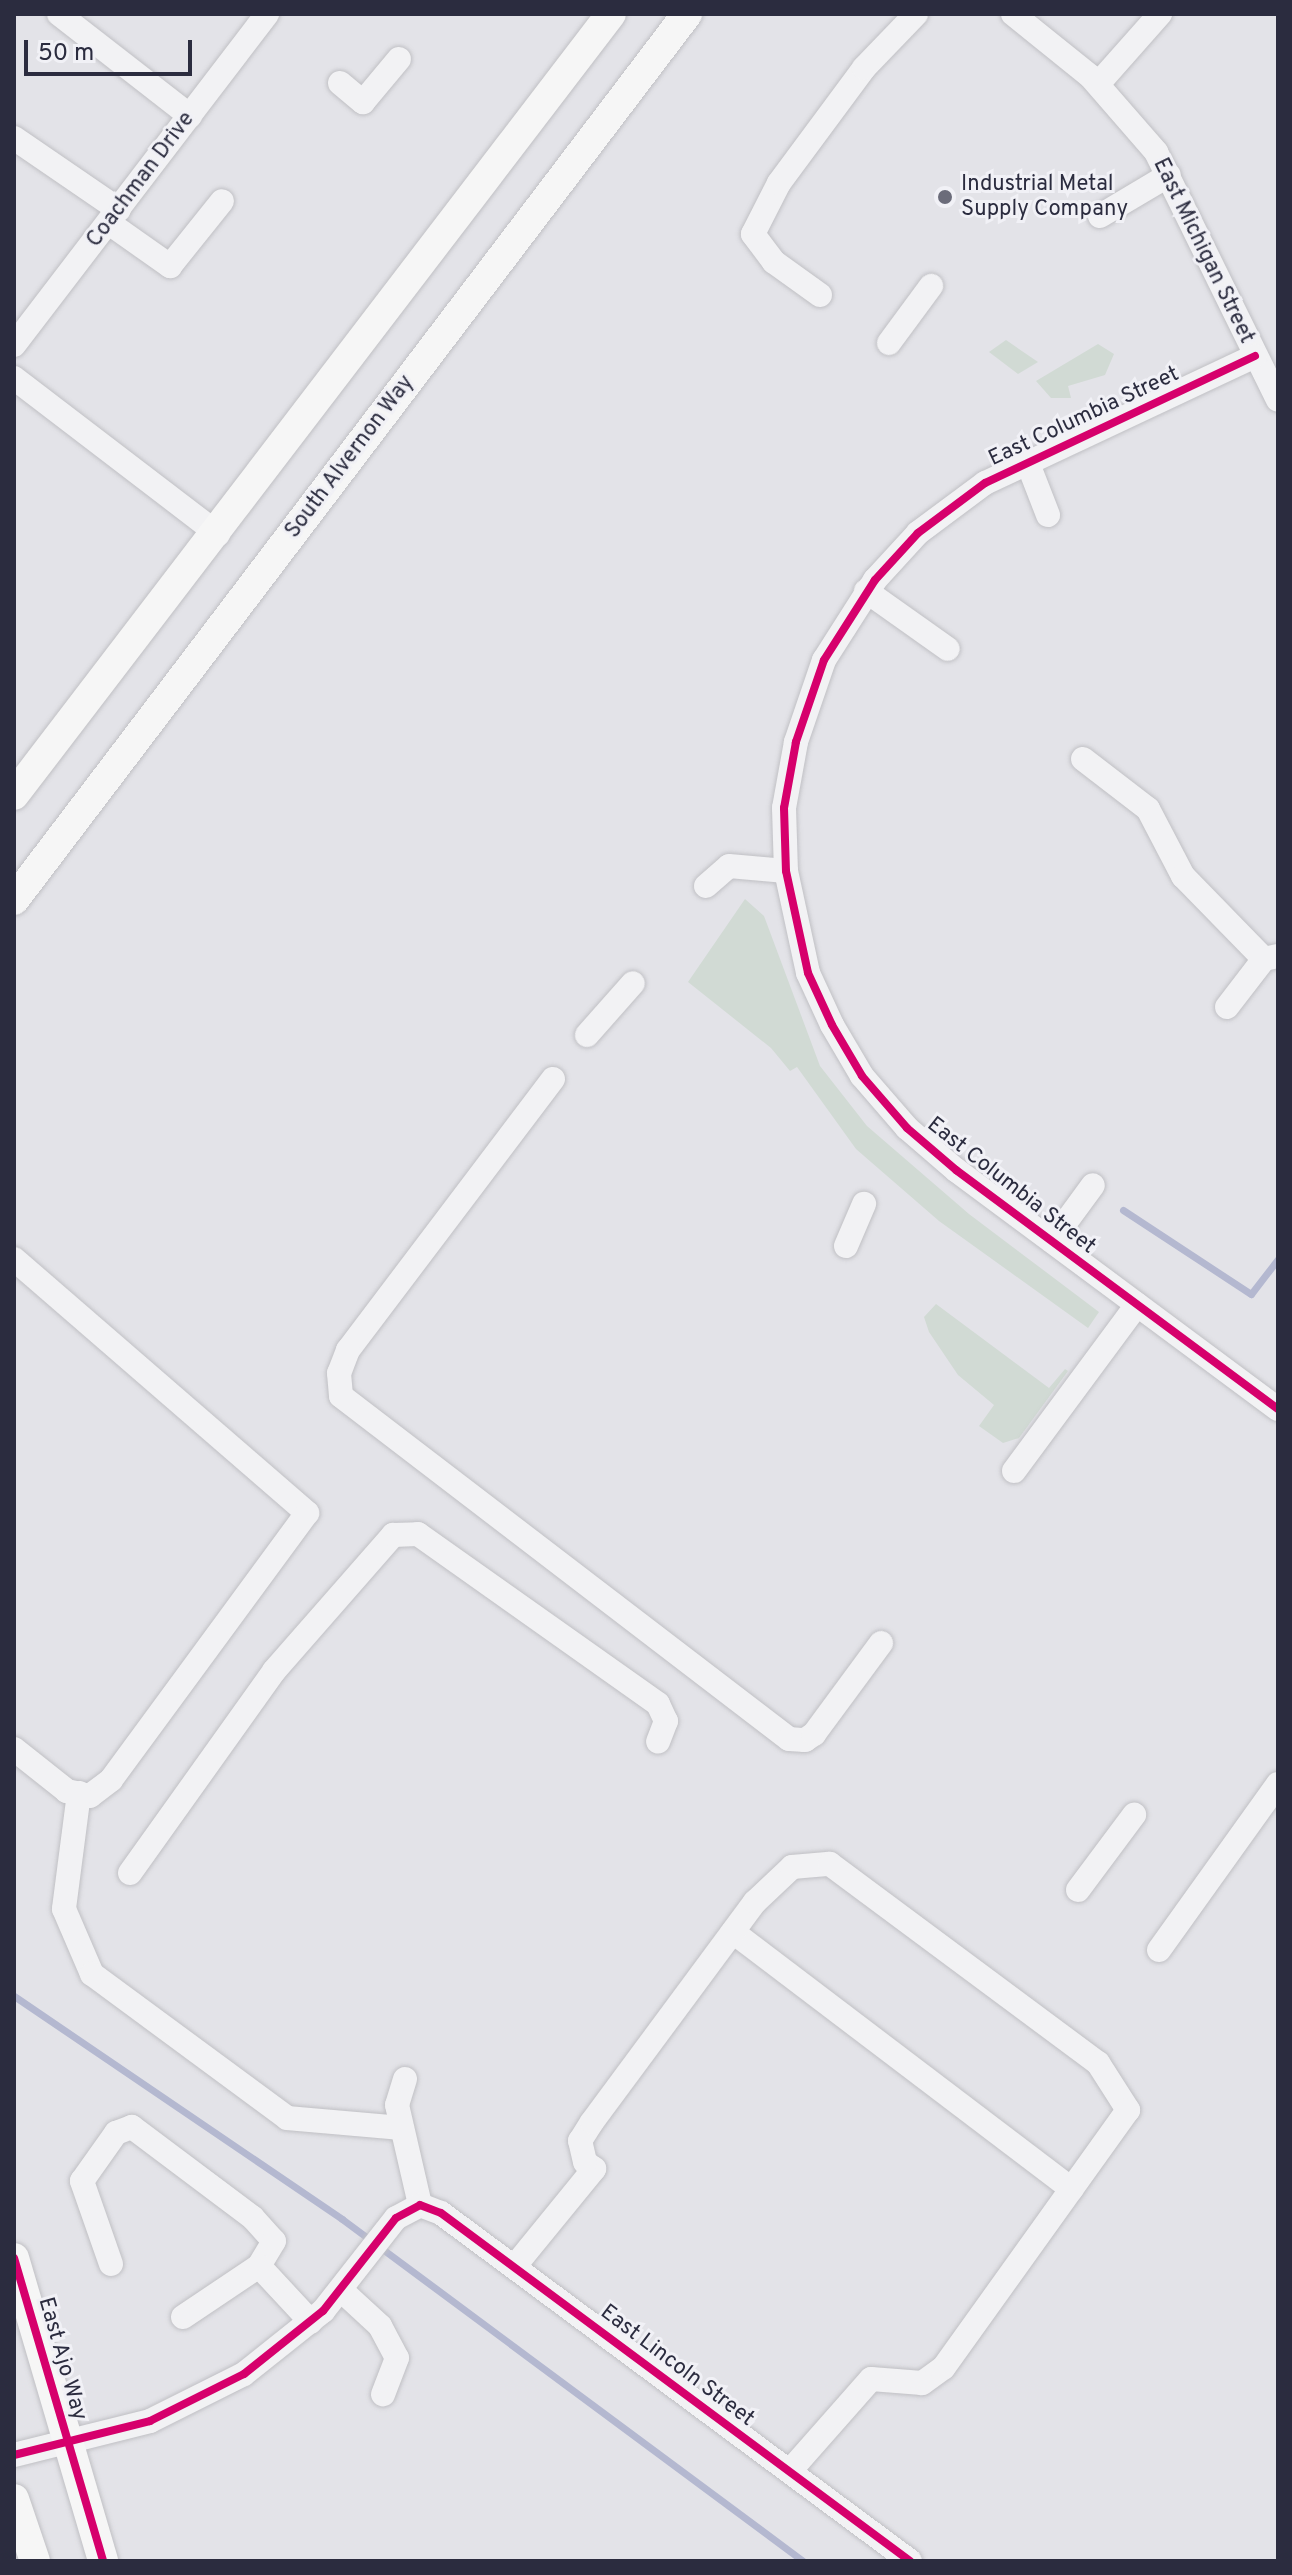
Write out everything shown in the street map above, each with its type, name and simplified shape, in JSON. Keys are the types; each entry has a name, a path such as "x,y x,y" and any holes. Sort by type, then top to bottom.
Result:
{"main road":[{"path":"14,795 218,534 611,14"},
{"name":"South Alvernon Way","path":"14,900 687,14"},
{"name":"East Ajo Way","path":"14,2258 103,2561"},
{"path":"14,2499 35,2561"}],"street":[{"path":"59,14 190,116"},
{"name":"Coachman Drive","path":"14,345 267,14"},
{"path":"820,295 774,262 753,234 779,183 864,68 896,40 916,14"},
{"name":"East Michigan Street","path":"1013,14 1098,84 1126,114 1169,175 1278,400"},
{"path":"1098,84 1160,14"},
{"path":"340,83 363,102 399,59"},
{"path":"14,138 114,216 170,266 222,201"},
{"path":"1100,216 1169,175"},
{"path":"889,343 931,286"},
{"name":"East Columbia Street","path":"1255,356 985,483 918,533 866,591 824,660 796,742 784,808 786,871 808,973 862,1076 926,1145 1278,1409"},
{"path":"14,378 218,534"},
{"path":"1027,461 1048,515"},
{"path":"866,591 948,649"},
{"path":"1083,759 1148,809 1183,876 1271,957 1227,1007"},
{"path":"706,886 729,866 786,871"},
{"path":"587,1035 633,983"},
{"path":"553,1079 348,1350 339,1373 341,1396 789,1739 805,1740 814,1734 881,1643"},
{"path":"1052,1241 1093,1185"},
{"path":"846,1246 864,1204"},
{"path":"14,1259 307,1513 111,1780 90,1796 67,1791 14,1749"},
{"path":"1014,1471 1137,1305"},
{"path":"130,1873 274,1671 393,1535 418,1534 658,1704 666,1721 658,1742"},
{"path":"1159,1950 1278,1784"},
{"path":"79,1793 64,1909 92,1974 287,2118 402,2128"},
{"path":"1078,1890 1134,1815"},
{"path":"514,2267 594,2169 585,2162 580,2141 592,2122 733,1932 792,1867 830,1864 1098,2063 1128,2110 943,2368 922,2383 871,2379 790,2471"},
{"path":"733,1932 1071,2189"},
{"path":"14,2455 150,2421 244,2374 311,2322 349,2281 388,2228 419,2194 397,2105 405,2079"},
{"path":"111,2264 82,2181 116,2133 132,2127 253,2218 274,2241 259,2266 183,2317"},
{"name":"East Lincoln Street","path":"419,2194 910,2561"},
{"path":"259,2266 311,2322"},
{"path":"349,2281 380,2326 397,2358 383,2394"}],"shaded area":[{"path":"1006,340 1038,362 1018,374 989,352"},
{"path":"1098,344 1114,354 1105,375 1068,386 1071,398 1051,398 1036,381"},
{"path":"745,899 764,916 820,1066 867,1126 969,1214 1099,1312 1088,1328 939,1221 856,1149 797,1067 790,1071 771,1048 688,982"},
{"path":"936,1304 1049,1388 1065,1369 1068,1371 1019,1438 1003,1443 979,1426 994,1405 958,1375 929,1332 924,1317"}],"waterway":[{"path":"1123,1210 1251,1294 1278,1259"},
{"path":"14,1996 342,2219 803,2561"}],"cycle path":[{"path":"1255,356 985,483 918,533 875,580 824,660 796,742 784,808 786,871 808,973 832,1025 862,1076 907,1128 956,1170 1278,1409"},
{"path":"14,2455 150,2421 244,2374 323,2311 396,2218 420,2205 441,2213 910,2561"},
{"path":"14,2258 103,2561"}],"place":[{"name":"Industrial Metal Supply Company","path":"945,197"}]}
